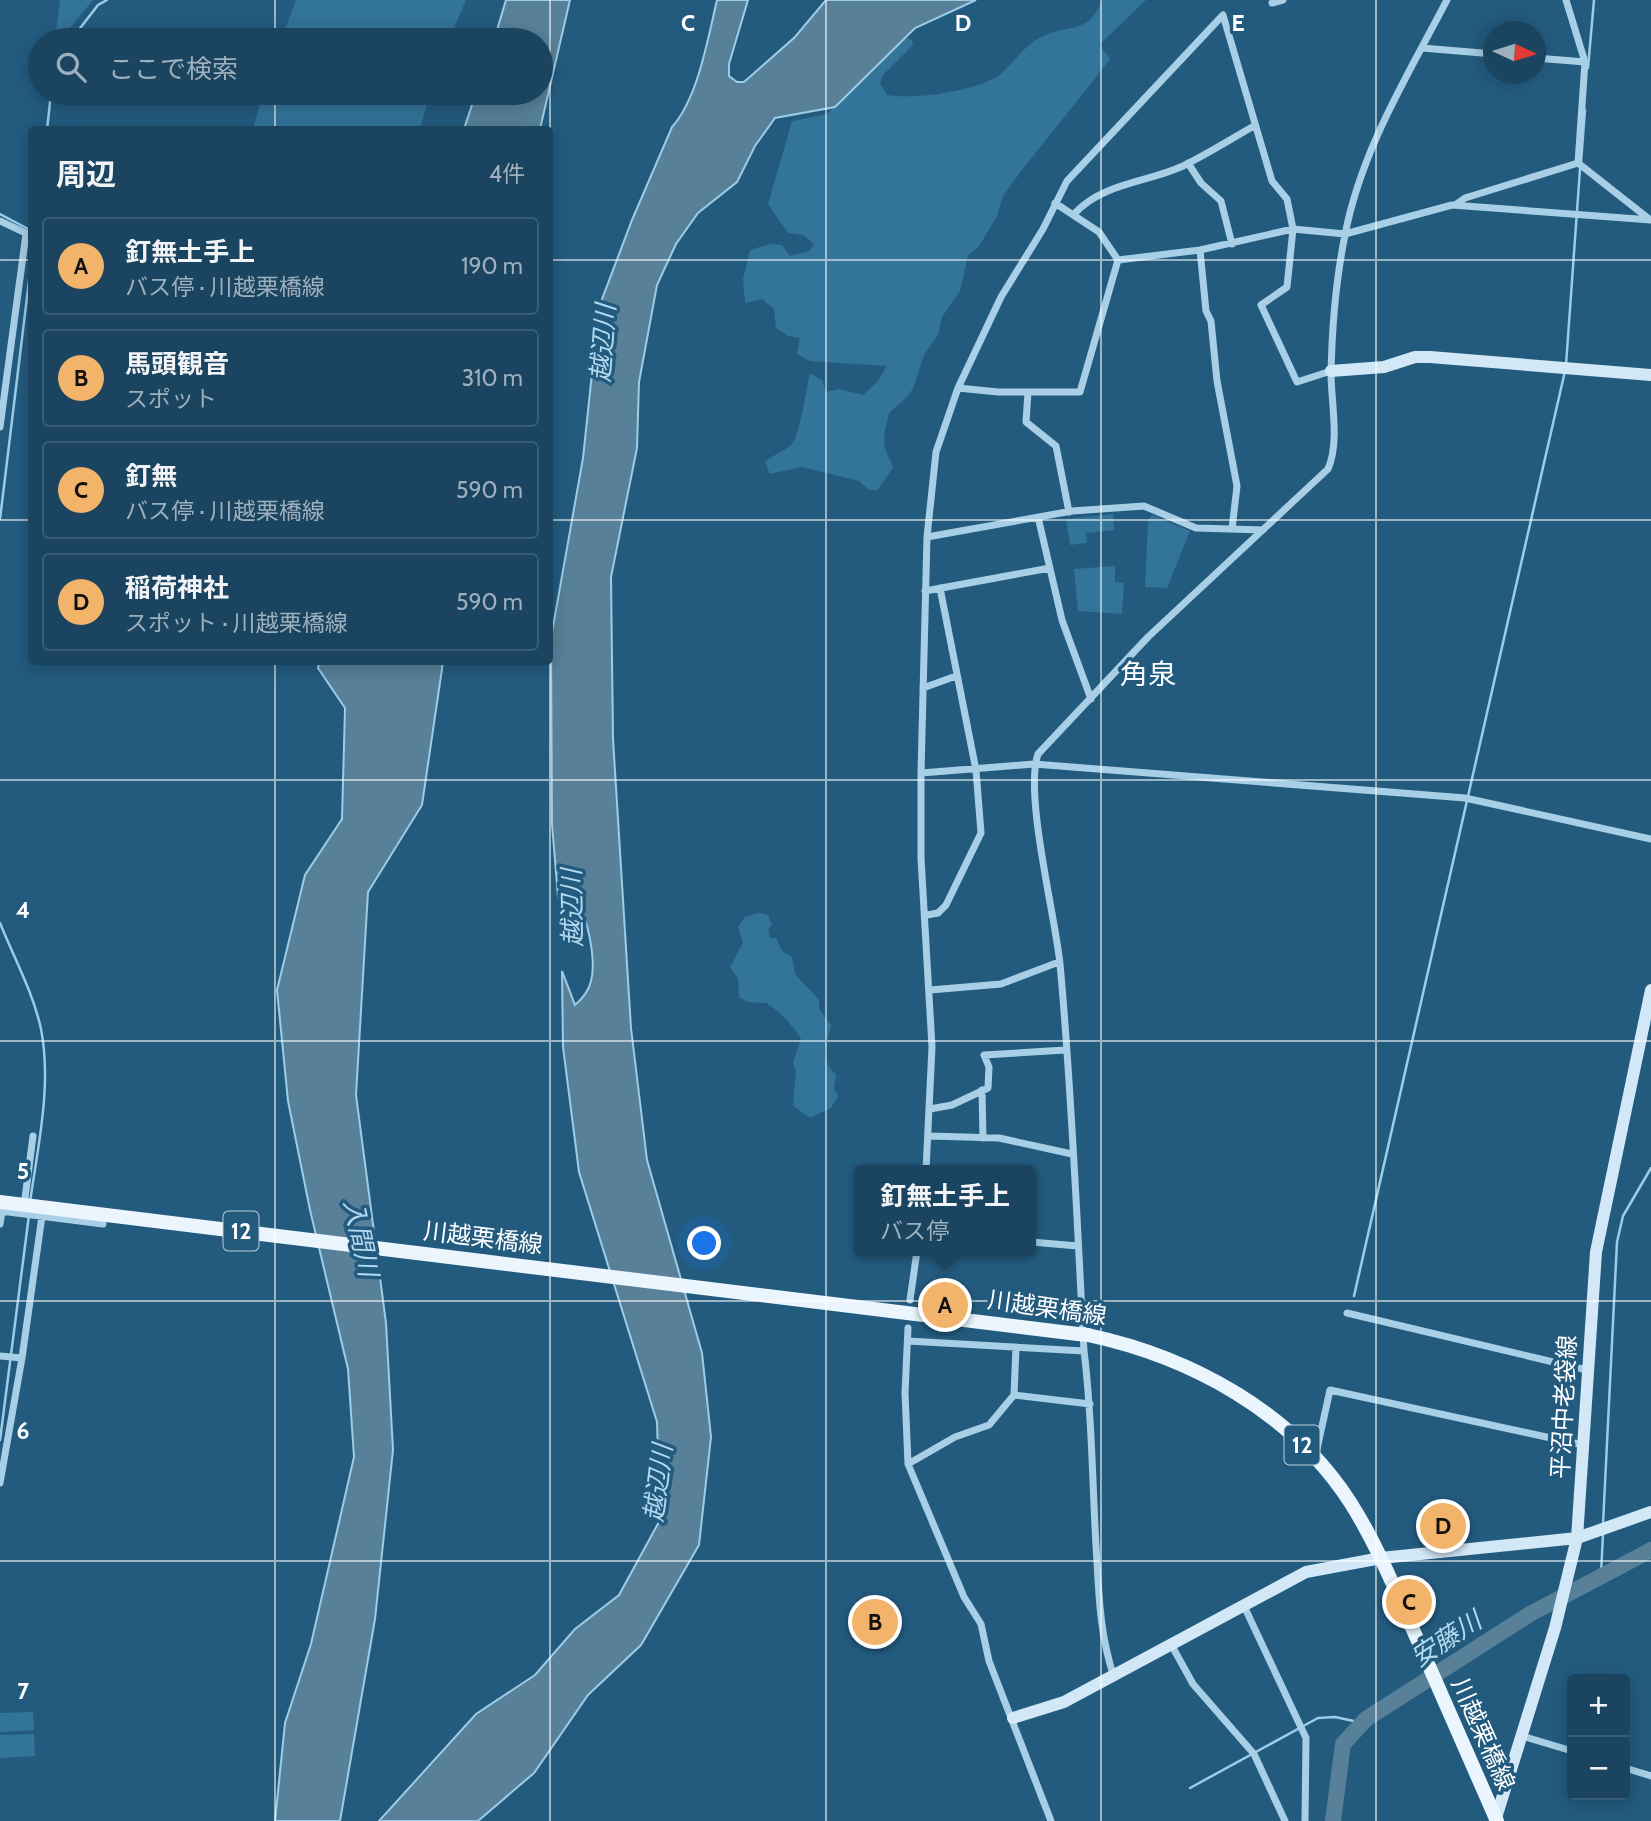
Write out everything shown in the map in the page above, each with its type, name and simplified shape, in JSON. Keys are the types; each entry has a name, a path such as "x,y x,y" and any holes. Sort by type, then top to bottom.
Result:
{"main road":[{"name":"川越栗橋線","path":"1,1208 485,1261 1083,1334 1148,1351 1226,1385 1275,1421 1315,1458 1349,1501 1381,1558 1496,1820"}],"street":[{"path":"1272,3 1283,0"},
{"path":"1114,1677 1101,1629 1090,1404 1084,1351 1059,961 1036,798 1034,764 1038,754 1148,637 1328,469 1332,460 1331,371 1345,234 1371,149 1447,0"},
{"path":"1566,0 1585,62 1578,163"},
{"path":"926,1165 930,1109 930,990 927,915 921,867 921,773 927,537 936,452 958,388 1002,297 1043,229 1067,181 1223,15 1272,181 1287,199 1293,229 1287,287 1261,304 1297,382 1331,371 1384,367 1415,357 1651,375"},
{"path":"1422,48 1483,53"},
{"path":"1546,59 1585,62"},
{"path":"1075,213 1096,194 1116,187 1128,187 1188,163 1254,126"},
{"path":"1188,163 1201,184 1221,201 1232,244"},
{"path":"1455,205 1465,198 1578,163"},
{"path":"1578,163 1651,220"},
{"path":"1055,203 1075,213 1099,232 1118,260"},
{"path":"1118,260 1200,250 1293,229 1345,234 1455,205 1651,220"},
{"path":"0,222 28,235"},
{"path":"0,427 3,381 28,241"},
{"path":"1200,250 1206,311 1211,321 1217,381 1237,486 1232,529"},
{"path":"958,388 1080,392 1118,260"},
{"path":"1028,392 1026,422 1056,446 1069,512"},
{"path":"927,537 1069,512 1144,506 1196,528 1264,530"},
{"path":"1038,517 1062,620 1091,699"},
{"path":"925,591 1050,568"},
{"path":"927,915 938,913 946,905 981,839 976,770 940,588"},
{"path":"923,688 956,676"},
{"path":"921,773 1034,764 1465,798 1651,839"},
{"path":"930,990 1001,984 1059,961"},
{"name":"平沼中老袋線","path":"1496,1820 1555,1628 1577,1538 1593,1273 1601,1216 1651,990"},
{"path":"930,1109 951,1105 988,1088 989,1067 984,1055 1065,1050"},
{"path":"982,1090 983,1138"},
{"path":"23,1214 33,1136"},
{"path":"929,1136 983,1138 1072,1154"},
{"path":"0,1224 1,1208 23,1214 103,1224"},
{"path":"0,1483 22,1359 42,1216"},
{"path":"1036,1242 1078,1246"},
{"path":"910,1300 916,1256"},
{"path":"1347,1313 1587,1370"},
{"path":"908,1328 905,1394 908,1464 964,1597 981,1625 989,1661 1051,1821"},
{"path":"908,1340 1084,1351"},
{"path":"908,1464 955,1437 989,1425 1014,1395 1016,1348"},
{"path":"0,1356 22,1359"},
{"path":"1315,1458 1330,1390 1583,1445"},
{"path":"1014,1395 1090,1404"},
{"path":"1013,1718 1052,1707 1114,1677 1306,1572 1381,1558 1577,1538 1651,1512"},
{"path":"1244,1606 1306,1738 1305,1821"},
{"path":"1172,1646 1193,1684 1254,1754 1286,1821"},
{"path":"1522,1736 1567,1750"},
{"path":"1630,1770 1651,1776"}],"shaded area":[{"path":"60,0 93,0 70,28 56,28"},
{"path":"296,0 466,0 454,28 286,28"},
{"path":"1102,0 1146,0 1099,45 1110,58 1003,196 997,216 978,248 968,255 960,291 942,317 938,335 924,355 914,386 909,395 889,413 884,435 885,449 893,467 878,490 869,490 859,481 802,467 770,474 765,462 792,444 795,439 810,373 822,380 826,392 839,389 863,395 877,382 887,366 810,361 797,354 800,338 788,336 776,328 774,309 762,299 745,303 743,279 750,250 770,244 782,245 790,256 809,251 814,244 803,235 788,233 768,204 792,121 827,114 856,86 897,36 912,40 913,45 883,75 880,83 887,95 947,93 979,85 1002,73 1035,40 1084,24 1097,11"},
{"path":"260,105 427,105 421,126 254,126"},
{"path":"1113,514 1114,530 1086,533 1087,543 1070,545 1066,519"},
{"path":"1152,515 1190,531 1167,588 1145,587 1148,520"},
{"path":"1115,566 1115,582 1124,583 1122,614 1078,611 1074,569"},
{"path":"757,913 768,915 772,924 768,930 770,938 776,938 782,951 792,957 795,974 819,1000 819,1009 831,1025 825,1057 836,1075 834,1089 838,1096 831,1108 810,1118 793,1106 796,1070 793,1063 801,1039 786,1019 771,1006 748,1002 739,997 738,978 730,967 743,943 738,927 745,917"},
{"path":"33,1712 34,1730 0,1732 0,1713"},
{"path":"34,1734 35,1756 0,1758 0,1735"}],"water":[{"path":"506,0 570,0 553,73 553,28 498,28"},
{"name":"越辺川","path":"717,0 748,0 729,64 729,76 737,82 744,82 795,37 826,0 976,0 915,28 835,107 775,118 755,146 737,182 698,213 676,244 657,285 639,382 637,448 611,577 613,739 631,1028 647,1160 702,1353 711,1437 699,1545 641,1645 588,1695 534,1773 478,1821 379,1821 476,1714 535,1675 575,1629 619,1595 660,1520 657,1422 579,1172 563,1047 562,971 575,1005 589,988 593,963 588,930 581,911 576,904 565,908 558,897 552,824 551,665 553,627 583,458 599,307 632,220 672,127 689,100 706,49"},
{"path":"472,105 546,105 541,126 465,126"},
{"name":"入間川","path":"318,665 443,665 422,805 368,892 356,1095 386,1323 393,1450 375,1619 340,1821 275,1821 285,1723 311,1644 354,1457 348,1369 310,1210 288,1101 277,990 305,875 342,819 345,708"}],"waterway":[{"path":"80,28 98,5 107,0"},
{"path":"1588,68 1594,0"},
{"path":"47,126 50,105"},
{"path":"1581,162 1585,110"},
{"path":"1566,365 1580,169"},
{"path":"0,214 28,229"},
{"path":"0,519 28,289"},
{"path":"1354,1296 1565,371"},
{"path":"0,923 33,1002 44,1050 43,1116 30,1202"},
{"path":"1603,1524 1617,1242 1623,1216 1651,1168"},
{"path":"0,1440 29,1215"},
{"path":"1601,1574 1603,1534"},
{"name":"安藤川","path":"1333,1821 1343,1744 1366,1719 1530,1614 1651,1550"},
{"path":"1190,1788 1318,1718 1335,1717 1363,1723"}],"place":[{"name":"釘無土手上","path":"945,1305"},
{"name":"稲荷神社","path":"1443,1526"},
{"name":"釘無","path":"1409,1602"},
{"name":"馬頭観音","path":"875,1622"}],"district":[{"name":"角泉","path":"1148,674"}]}
